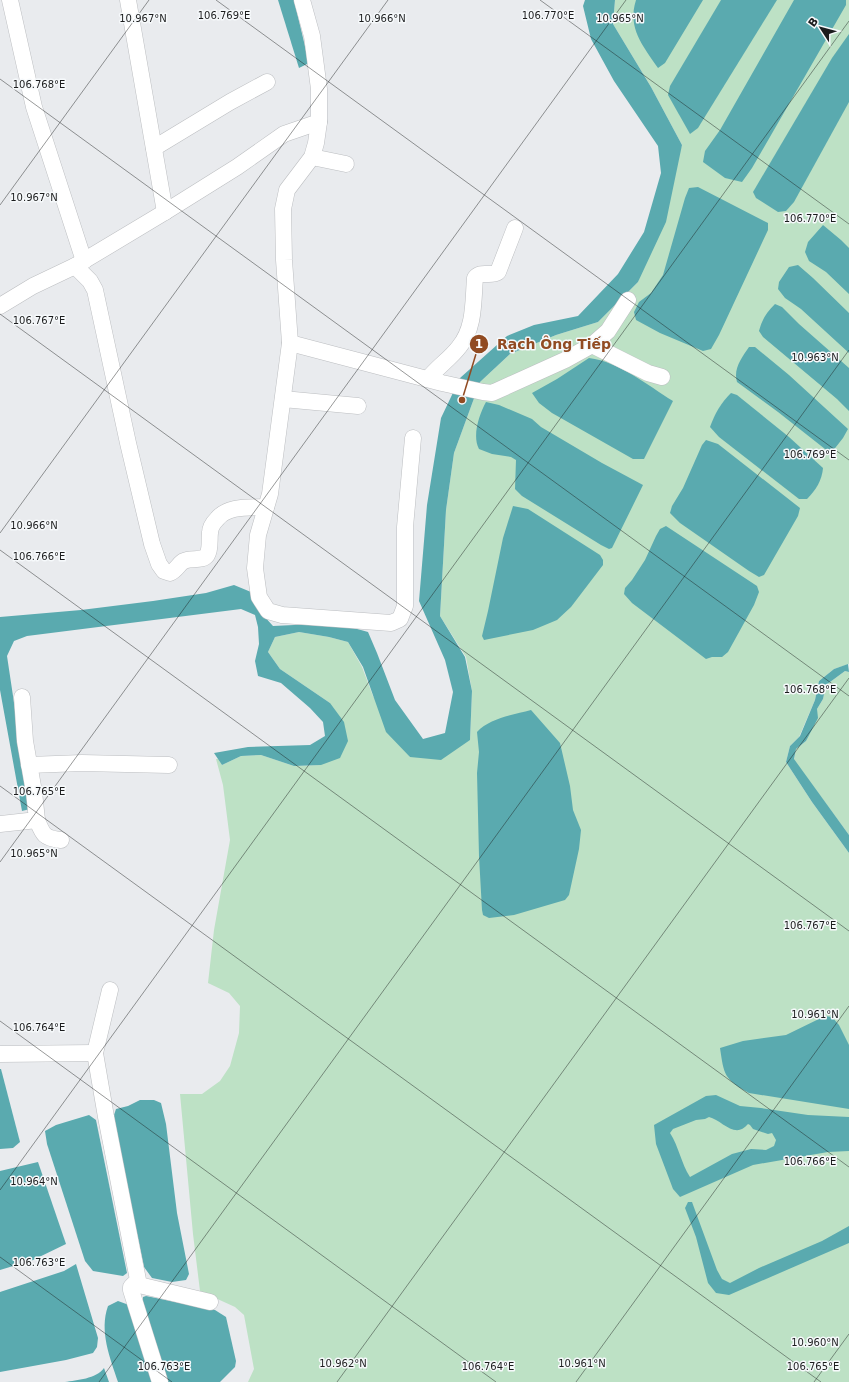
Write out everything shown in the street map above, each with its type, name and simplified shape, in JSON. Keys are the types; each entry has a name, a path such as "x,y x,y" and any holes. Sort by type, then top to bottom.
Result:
{"street":[{"path":"10,0 34,106 80,264 95,290 128,443 152,544 159,564 164,571 170,573 176,570 185,560 207,556 209,550 210,530 221,514 230,509 266,507"},
{"path":"128,0 165,212"},
{"path":"302,0 312,36 319,89 319,122 312,157 287,190 283,209 284,260 290,344 270,494 258,534 255,568 259,597 268,611 282,615 390,623 400,619 405,606 405,527 413,438"},
{"path":"154,148 230,102 267,82"},
{"path":"0,306 33,286 80,264 165,212 284,134 319,122"},
{"path":"312,157 346,164"},
{"path":"435,381 436,368 459,348 469,329 472,317 475,278 477,275 494,274 498,272 515,228"},
{"path":"290,344 435,381 492,393 565,360 592,345 608,331 628,300"},
{"path":"592,345 648,372 662,377"},
{"path":"283,399 358,406"},
{"path":"22,697 25,741 34,792 37,820 42,832 46,836 61,840"},
{"path":"29,765 82,763 169,765"},
{"path":"0,824 37,820"},
{"path":"110,990 95,1052 106,1117 139,1285"},
{"path":"0,1054 95,1052"},
{"path":"160,1382 131,1287 134,1284 210,1302"}],"green space":[{"path":"615,0 849,0 849,664 834,669 819,681 815,700 799,737 790,746 786,762 812,802 849,853 849,1382 248,1382 254,1369 244,1315 235,1307 200,1291 193,1234 180,1094 202,1094 220,1081 230,1066 239,1033 240,1006 229,993 208,983 214,930 230,840 223,785 216,759 218,759 222,765 241,756 261,755 294,766 321,765 330,703 280,669 268,652 275,637 299,632 348,642 362,667 373,696 410,757 470,740 472,691 466,657 440,616 446,510 454,453 480,382 510,354 556,335 598,322 638,282 682,145 651,87 613,24"},
{"path":"845,671 849,672 849,835 794,760 796,749 806,741 817,709 823,699 826,685"}],"water":[{"path":"278,0 294,0 309,63 299,68"},
{"path":"585,0 615,0 613,24 651,87 682,145 666,222 638,282 598,322 556,335 510,354 480,382 454,453 446,510 440,616 465,657 472,691 470,740 441,760 410,757 386,732 363,667 348,642 299,632 275,637 268,652 280,669 330,703 344,722 348,741 340,758 321,765 294,766 261,755 241,756 222,765 214,753 248,747 310,745 325,736 323,722 310,708 281,683 258,676 255,661 259,644 258,627 255,615 241,609 27,636 14,641 7,656 30,809 22,811 0,690 0,617 81,610 153,601 206,593 234,585 251,592 263,615 273,626 336,623 368,632 395,700 423,739 445,733 453,692 445,660 419,601 427,505 441,418 460,378 507,336 534,325 578,316 618,274 644,232 661,173 658,146 614,81 591,39 583,6"},
{"path":"636,0 703,0 665,63 658,68 642,44 635,28 634,10"},
{"path":"721,0 777,0 698,128 690,134 668,95 670,86"},
{"path":"794,0 846,0 846,5 752,168 742,182 725,178 703,162 705,151 720,130"},
{"path":"849,34 849,102 794,202 786,211 778,212 756,198 753,192 832,58"},
{"path":"698,187 768,223 768,230 719,335 711,349 703,351 660,333 636,320 634,312 639,302 651,293 663,275 685,198 689,188"},
{"path":"823,225 849,248 849,294 826,272 809,261 805,252 808,242"},
{"path":"798,265 849,313 849,353 801,309 785,298 778,289 779,282 789,267"},
{"path":"775,304 782,307 849,368 849,411 837,399 763,337 759,331 760,327 765,316"},
{"path":"749,347 755,347 789,375 848,429 832,452 825,449 737,382 737,368"},
{"path":"589,358 612,364 622,369 673,401 644,459 633,459 552,413 539,403 532,393"},
{"path":"731,393 737,395 789,437 823,468 818,485 807,499 799,499 719,437 710,427 719,408"},
{"path":"486,402 499,405 532,419 541,427 643,485 612,548 609,549 601,545 522,496 515,489 516,460 511,457 492,454 479,449 476,432 481,413"},
{"path":"706,440 718,444 800,508 798,516 764,575 759,577 749,571 680,523 670,513 702,445"},
{"path":"513,506 528,509 600,555 603,560 603,565 571,607 557,620 533,630 484,640 482,636 503,538"},
{"path":"666,526 757,586 759,592 754,605 728,652 722,657 712,657 706,659 632,603 624,594 625,588 645,560 660,529"},
{"path":"848,664 849,672 845,671 826,685 823,699 817,709 818,718 806,741 796,749 794,759 849,835 849,853 812,802 786,762 790,746 800,736 815,700 819,681 834,669"},
{"path":"531,710 560,743 570,786 573,810 581,830 579,849 569,895 565,900 514,915 489,918 483,915 482,910 479,856 477,773 479,752 477,732 488,723 495,720"},
{"path":"825,1016 832,1017 839,1025 849,1045 849,1109 749,1093 730,1080 724,1070 720,1048 743,1041 786,1035"},
{"path":"0,1069 20,1142 13,1148 0,1149"},
{"path":"716,1095 740,1106 808,1115 849,1117 849,1151 828,1152 753,1165 680,1197 673,1189 656,1144 654,1125 706,1096","holes":["709,1117 733,1130 738,1130 748,1124 753,1129 768,1134 772,1133 776,1140 774,1146 766,1150 751,1149 732,1154 690,1177 670,1133 673,1129 696,1120"]},
{"path":"140,1100 154,1100 161,1103 166,1124 177,1213 189,1274 186,1280 172,1282 152,1278 144,1267 114,1125 114,1115 116,1109 128,1106"},
{"path":"89,1115 96,1120 127,1273 123,1276 93,1271 85,1261 47,1144 45,1131 56,1125"},
{"path":"38,1162 66,1244 33,1260 0,1270 0,1171"},
{"path":"688,1202 692,1202 717,1270 722,1279 730,1283 759,1268 822,1241 849,1226 849,1243 729,1295 716,1293 708,1283 696,1237 685,1208"},
{"path":"76,1264 98,1338 97,1347 93,1353 66,1360 0,1372 0,1292 64,1271"},
{"path":"146,1296 215,1310 226,1317 236,1361 235,1367 220,1382 168,1382 143,1305 143,1297"},
{"path":"118,1301 129,1305 153,1382 118,1382 107,1344 105,1325 108,1306"},
{"path":"104,1368 109,1382 65,1382 91,1377 101,1372"}],"place":[{"name":"Rạch Ông Tiếp","path":"462,400"}]}
